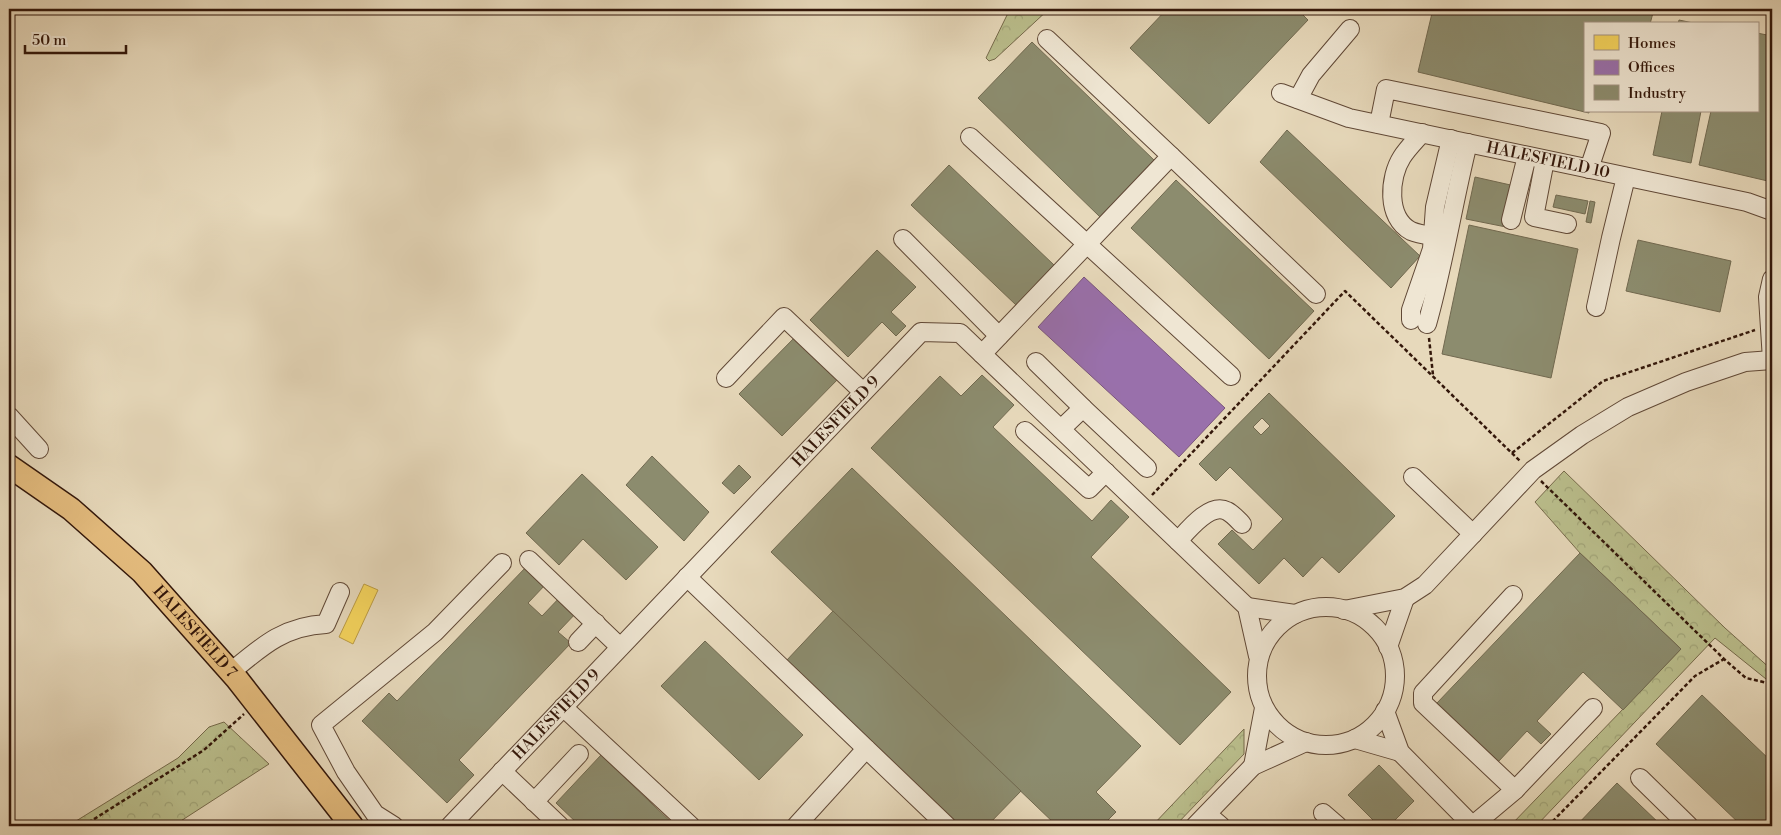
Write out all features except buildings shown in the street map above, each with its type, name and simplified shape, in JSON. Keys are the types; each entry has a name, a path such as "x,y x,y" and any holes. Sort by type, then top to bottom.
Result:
{"main road":[{"name":"HALESFIELD 7","path":"9,466 71,509 142,572 231,672 352,826"}],"street":[{"path":"1298,99 1311,75 1350,29"},
{"path":"1047,39 1316,294"},
{"path":"1379,124 1386,89 1601,133 1589,169"},
{"name":"HALESFIELD 10","path":"1281,93 1349,118 1746,202 1772,211"},
{"path":"1422,133 1402,156 1395,173 1393,205 1396,216 1409,230 1418,234 1433,236"},
{"path":"970,137 1230,376"},
{"path":"1419,322 1411,310 1432,249 1436,207 1451,139"},
{"path":"1419,322 1440,276 1468,143"},
{"path":"982,354 1171,156"},
{"path":"1511,220 1527,156"},
{"path":"1545,160 1534,217 1567,224"},
{"path":"1596,306 1610,238 1626,177"},
{"path":"903,239 1000,336"},
{"path":"1344,610 1405,598 1424,585 1533,470 1582,435 1628,407 1686,382 1745,362 1772,360 1768,297 1772,279"},
{"path":"726,378 784,317 863,392"},
{"name":"HALESFIELD 9","path":"450,826 921,332 960,333 1247,607"},
{"path":"1036,362 1147,468"},
{"path":"1061,429 1083,408"},
{"path":"9,416 39,449"},
{"path":"1025,431 1089,489 1106,472"},
{"path":"1413,477 1473,534"},
{"path":"1178,540 1204,515 1219,510 1227,511 1242,524"},
{"path":"529,560 620,647"},
{"path":"394,826 374,814 346,772 321,725 435,632 502,563"},
{"path":"687,577 948,826"},
{"path":"231,672 263,644 281,635 312,624 326,624 340,592"},
{"path":"1513,595 1422,693 1423,703 1515,790"},
{"path":"1388,647 1405,598"},
{"path":"1253,766 1264,708 1256,674 1258,656 1247,607 1295,614"},
{"path":"1258,656 1275,629 1295,614 1322,607 1344,610 1361,617 1377,630 1388,647 1393,663 1394,685 1390,701 1378,721 1355,739 1336,744 1316,744 1294,738 1278,726 1264,708"},
{"path":"578,642 596,623"},
{"path":"563,707 691,826"},
{"path":"1385,711 1400,752 1473,826 1515,790 1593,708"},
{"path":"1355,739 1400,752"},
{"path":"1220,826 1201,820 1253,766 1306,742"},
{"path":"796,826 866,749"},
{"path":"534,802 579,754"},
{"path":"502,771 560,826"},
{"path":"1640,778 1689,826"},
{"path":"1323,813 1338,826"}],"path":[{"path":"1141,506 1345,291 1522,463"},
{"path":"1419,322 1433,376"},
{"path":"1512,453 1603,381 1770,325"},
{"path":"1540,480 1724,659 1746,678 1772,684"},
{"path":"1548,826 1695,676 1724,659"},
{"path":"83,826 204,750 256,703"}],"green space":[{"path":"1010,9 1049,9 995,59 989,61 986,58"},
{"path":"1564,471 1725,628 1772,670 1772,680 1766,679 1715,638 1536,826 1510,826 1681,649 1580,553 1535,502"},
{"path":"224,722 269,764 173,826 68,826 178,758 209,727"},
{"path":"1244,729 1244,754 1175,826 1152,826"}]}
